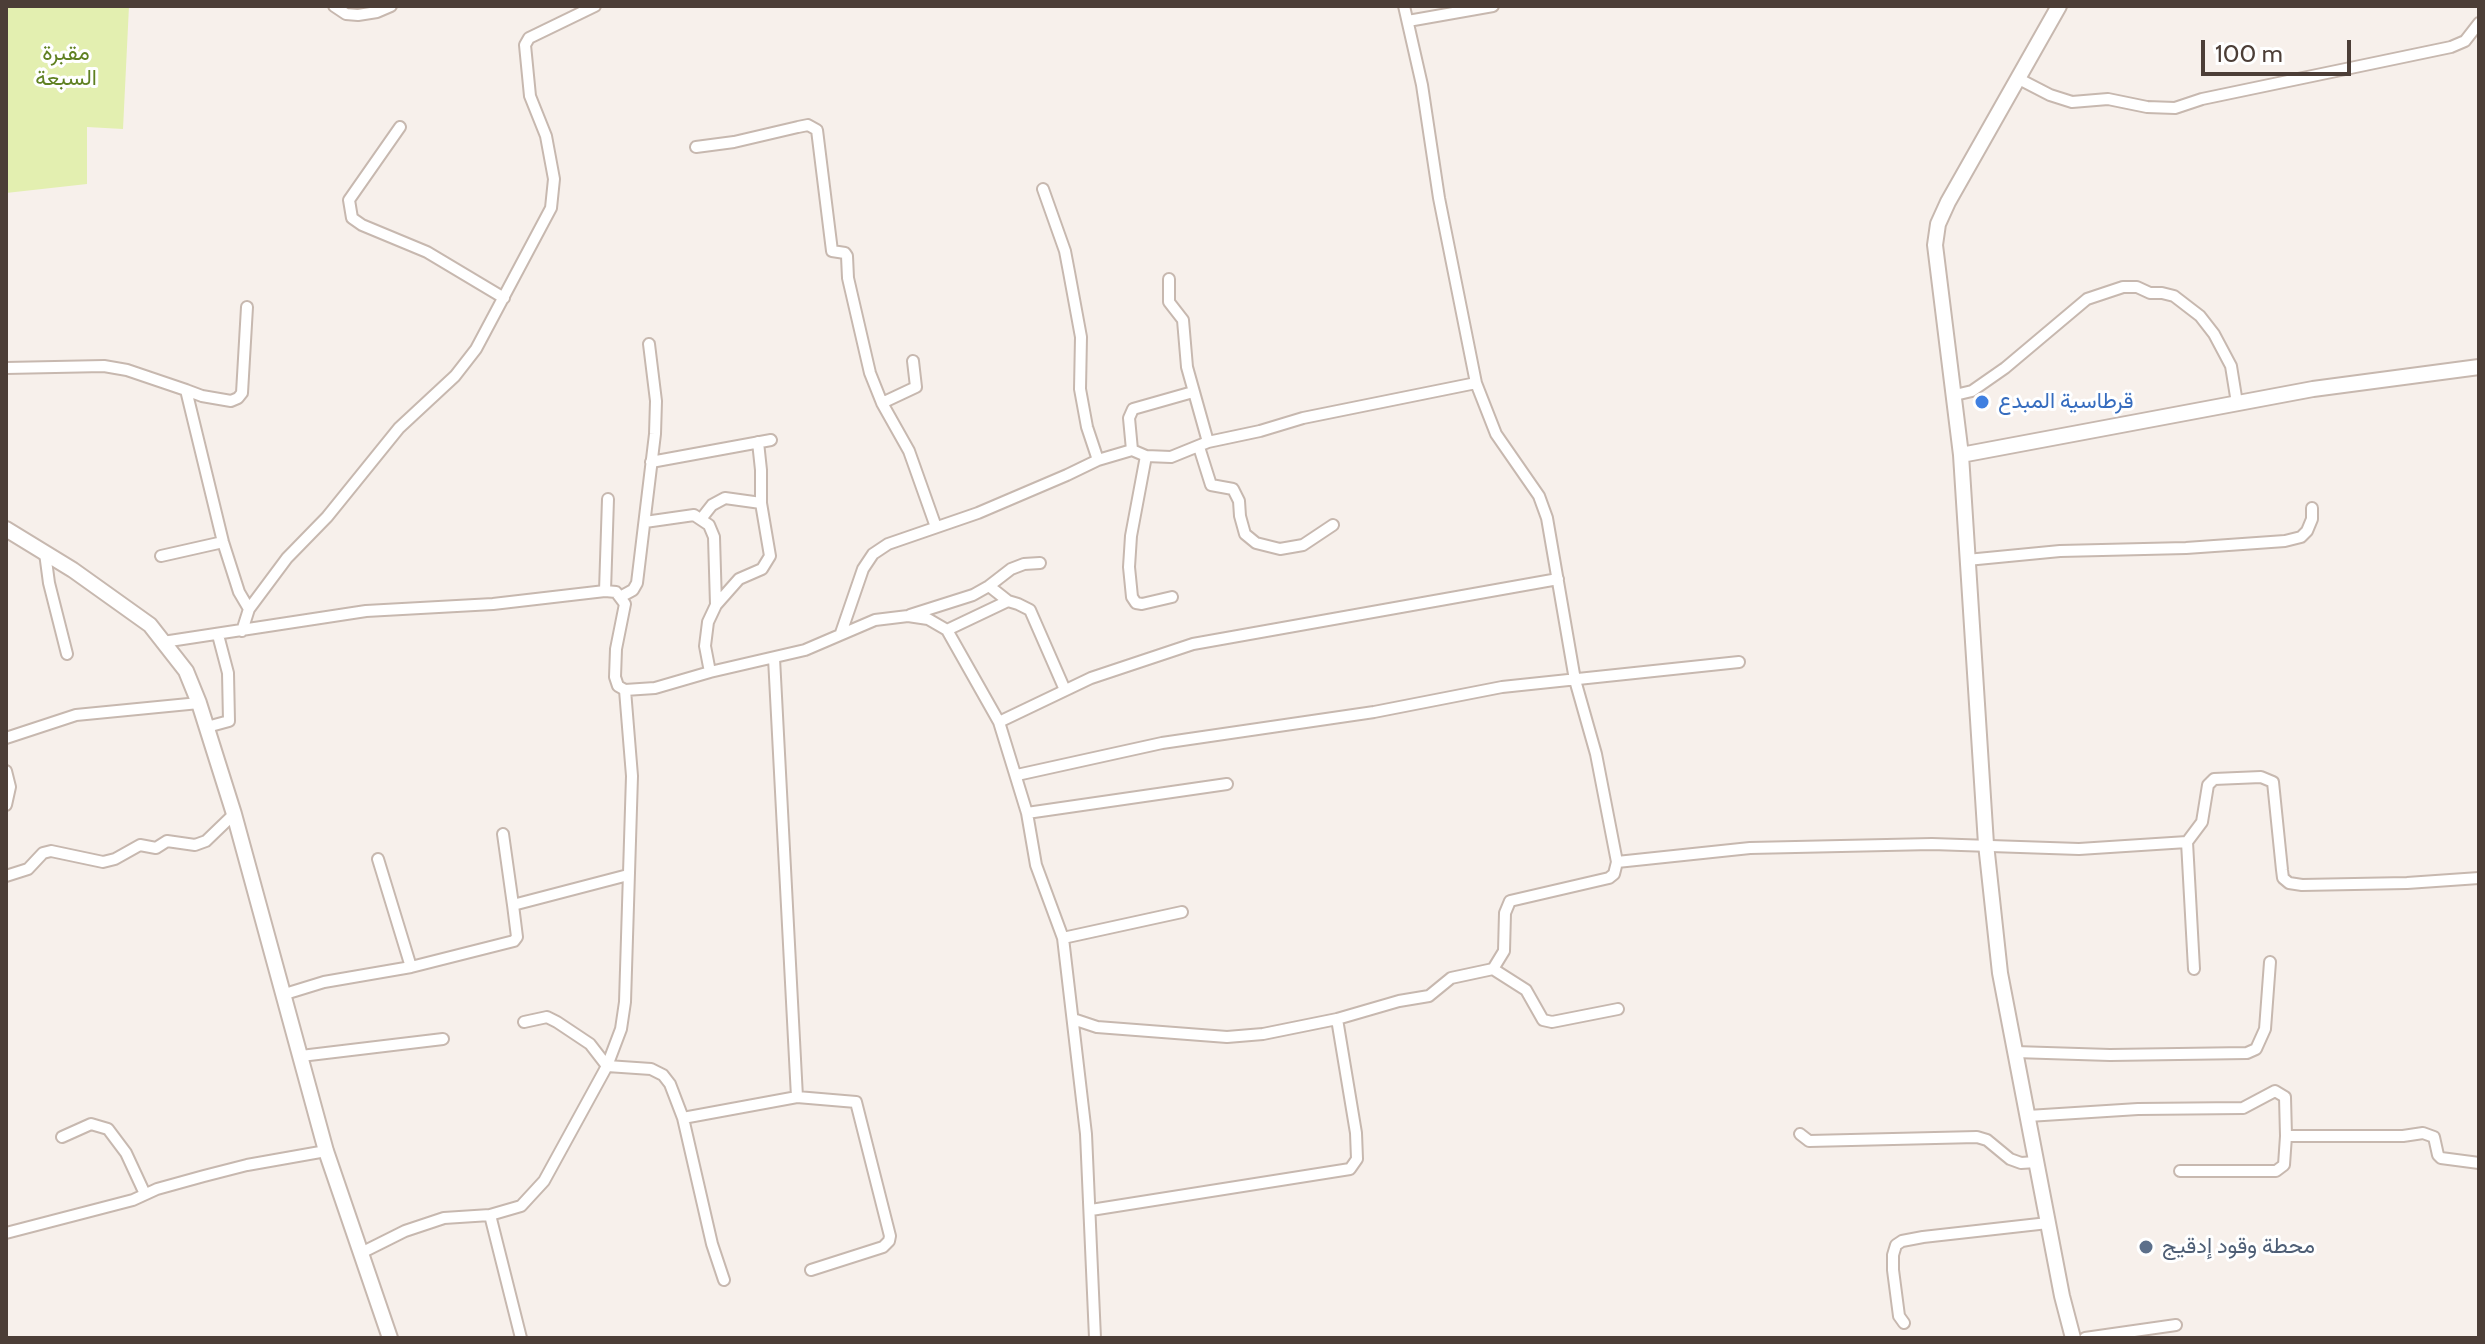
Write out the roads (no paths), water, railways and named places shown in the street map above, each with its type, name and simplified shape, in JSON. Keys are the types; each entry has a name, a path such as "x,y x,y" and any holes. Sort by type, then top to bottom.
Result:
{"street":[{"path":"334,6 346,14 358,15 391,6"},
{"path":"242,631 249,609 263,587 327,517 399,428 455,376 476,349 551,208 554,179 546,136 530,96 525,45 529,38 595,6"},
{"path":"1404,6 1422,85 1439,198 1476,383 1496,434 1539,496 1547,518 1575,680 1596,754 1617,862 1616,870 1609,878 1510,901 1505,913 1504,951 1493,969"},
{"path":"1408,21 1493,6"},
{"path":"2059,6 1948,202 1935,235 1961,455 1986,844 2000,973 2073,1338"},
{"path":"2019,79 2072,102 2108,99 2162,110 2451,47 2465,41 2479,23"},
{"path":"696,147 734,142 808,125 817,130 832,251 847,256 848,278 870,373 882,403 909,451 936,527"},
{"path":"400,127 349,200 352,218 427,252 504,298"},
{"path":"1043,189 1065,251 1081,337 1080,389 1087,427 1098,460"},
{"path":"1169,279 1169,302 1183,320 1187,367 1211,485 1233,489 1239,501 1245,534 1256,543 1280,549 1303,545 1333,525"},
{"path":"1955,395 1972,391 2005,368 2087,299 2123,287 2137,287 2150,293 2174,296 2200,316 2214,334 2231,366 2237,403"},
{"path":"6,368 104,366 127,370 202,396 231,401 242,393 247,307"},
{"path":"622,596 633,590 637,583 655,434 656,401 649,344"},
{"path":"882,403 917,385 913,361"},
{"path":"1961,455 2313,389 2479,367"},
{"path":"841,633 863,569 873,554 888,544 978,513 1098,460 1132,450 1146,456 1171,457 1204,444 1303,418 1476,383"},
{"path":"186,390 223,542 239,592 249,609"},
{"path":"1132,450 1129,418 1133,409 1193,392"},
{"path":"651,462 771,440"},
{"path":"710,672 705,646 708,622 716,605 739,579 762,569 770,556 761,503 758,442"},
{"path":"1146,456 1131,536 1129,567 1132,597 1136,603 1142,604 1172,597"},
{"path":"701,519 712,505 725,498 761,503"},
{"path":"605,591 608,499"},
{"path":"1967,560 2060,551 2186,548 2285,541 2301,537 2307,531 2312,508"},
{"path":"645,522 694,515 709,525 714,537 716,605"},
{"path":"6,529 150,625 186,671 234,814 326,1151 390,1338"},
{"path":"161,556 223,542"},
{"path":"45,553 49,583 67,654"},
{"path":"163,642 366,611 493,604 616,592 625,604 616,649 615,677 618,686 625,690 655,688 805,650 875,620 908,616 973,595 1011,569 1040,563"},
{"path":"999,722 1120,666 1193,644 1558,579"},
{"path":"989,586 1008,601 1030,610 1065,690"},
{"path":"947,630 1008,601"},
{"path":"908,616 928,619 947,630 999,722 1027,813 1036,865 1063,938 1086,1134 1095,1338"},
{"path":"207,727 229,721 228,673 218,635"},
{"path":"774,658 797,1097"},
{"path":"1017,775 1162,743 1374,712 1502,687 1739,662"},
{"path":"361,1253 405,1231 444,1218 490,1215 521,1206 544,1181 607,1066 621,1029 625,1002 632,776 625,690"},
{"path":"6,738 76,715 199,703"},
{"path":"6,771 10,787 6,805"},
{"path":"2194,969 2187,842 2202,822 2211,781 2261,777 2273,782 2282,870 2285,881 2289,883 2407,883 2479,878"},
{"path":"1027,813 1227,784"},
{"path":"6,876 28,869 43,853 51,851 103,862 140,845 156,848 167,841 195,845 206,841 234,814"},
{"path":"285,994 324,982 411,967 514,941 517,937 503,834"},
{"path":"1617,862 1750,848 1986,844 2079,849 2187,842"},
{"path":"378,859 411,967"},
{"path":"513,905 628,875"},
{"path":"1063,938 1182,912"},
{"path":"2015,1052 2110,1055 2247,1053 2256,1049 2265,1029 2270,962"},
{"path":"1073,1019 1097,1027 1227,1037 1263,1034 1429,996 1451,978 1493,969 1526,990 1543,1020 1552,1022 1618,1009"},
{"path":"524,1022 547,1017 590,1044 607,1066 651,1069 663,1075 670,1084 683,1118 712,1244 724,1280"},
{"path":"1091,1210 1350,1169 1357,1159 1356,1133 1337,1019"},
{"path":"301,1056 443,1039"},
{"path":"2028,1116 2138,1109 2243,1108 2275,1091 2285,1097 2284,1165 2276,1171 2180,1171"},
{"path":"683,1118 797,1097 856,1102 890,1236 883,1247 811,1270"},
{"path":"62,1137 91,1124 108,1129 126,1153 145,1194"},
{"path":"2286,1136 2403,1136 2423,1133 2434,1137 2441,1158 2479,1163"},
{"path":"1800,1134 1809,1141 1977,1137 1987,1140 2010,1159 2021,1163 2036,1162"},
{"path":"6,1233 107,1207 247,1165 326,1151"},
{"path":"490,1215 521,1338"},
{"path":"1904,1323 1899,1316 1893,1270 1896,1245 1923,1237 2048,1223"},
{"path":"2085,1338 2176,1325"}],"place":[{"name":"قرطاسية المبدع","path":"1982,402"},
{"name":"محطة وقود إدقيج","path":"2146,1247"}],"park label":[{"name":"مقبرة السبعة","path":"66,66"}]}
